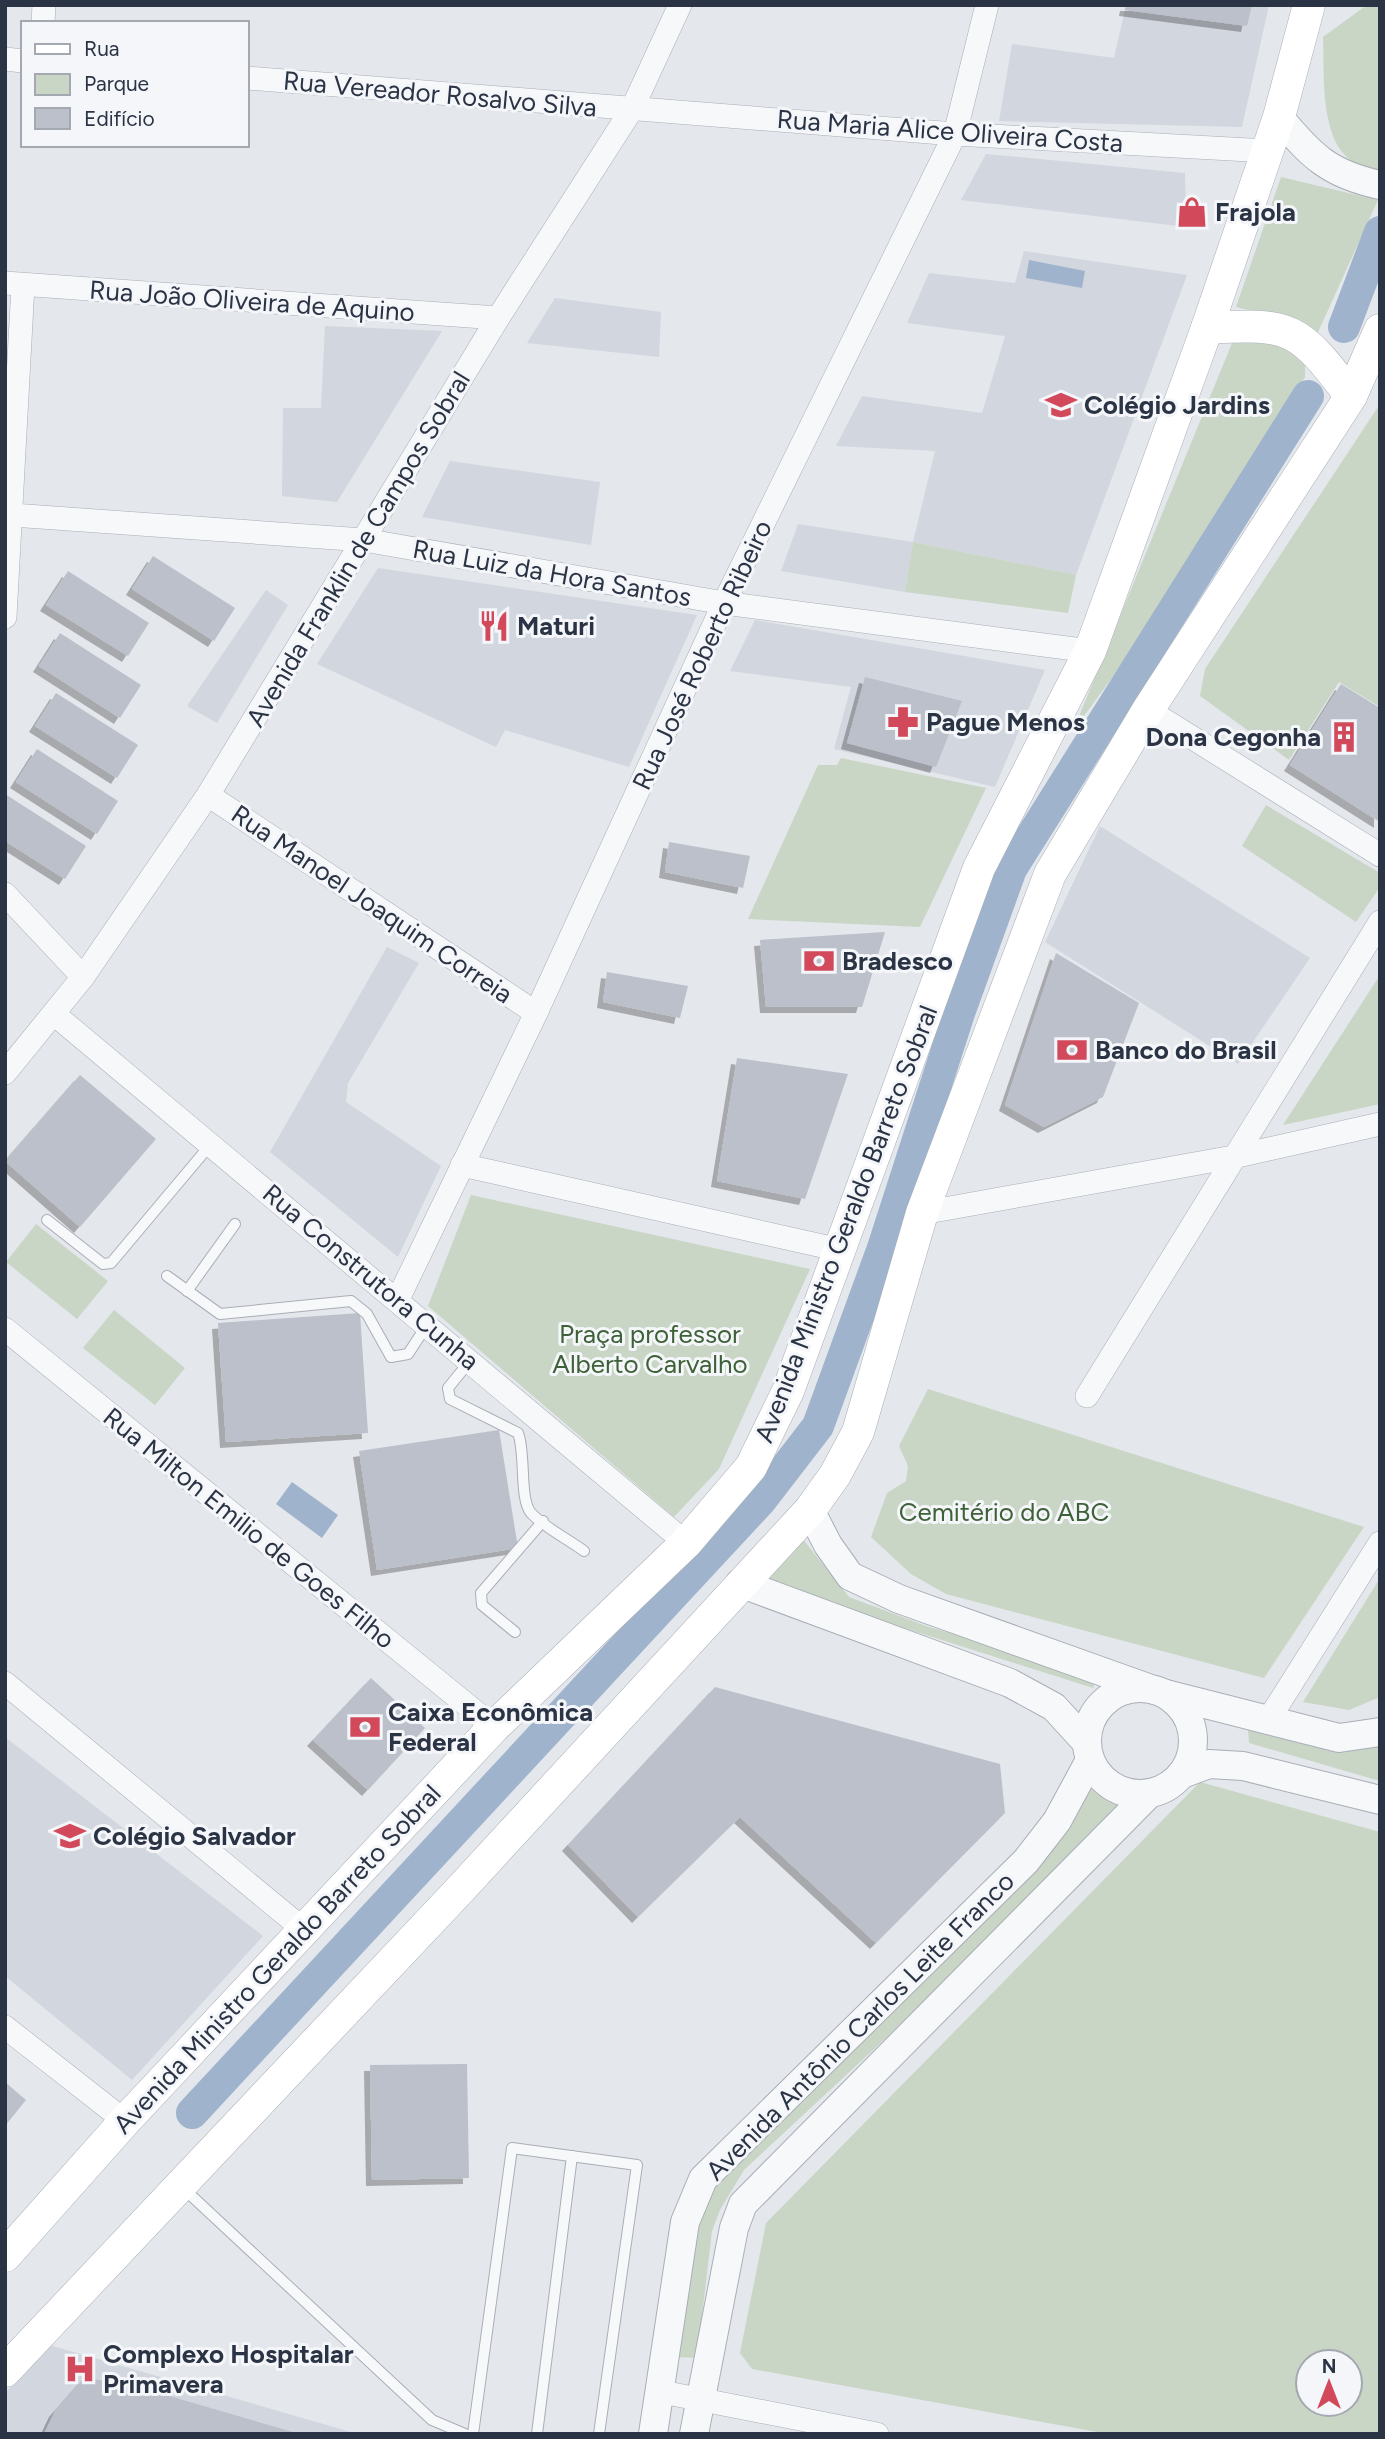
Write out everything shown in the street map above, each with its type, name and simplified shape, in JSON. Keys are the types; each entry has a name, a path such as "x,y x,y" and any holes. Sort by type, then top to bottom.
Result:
{"main road":[{"name":"Avenida Ministro Geraldo Barreto Sobral","path":"5,2256 125,2121 303,1929 494,1727 686,1543 751,1467 769,1434 840,1250 979,868 1090,651 1268,151 1311,9"},
{"path":"1207,328 1254,325 1281,328 1314,351 1351,396"},
{"path":"5,2371 455,1895 810,1510 835,1475 858,1432 922,1213 1050,874 1148,710 1351,396 1380,330"}],"street":[{"name":"Avenida Franklin de Campos Sobral","path":"5,1073 83,977 208,794 498,318 632,109 680,5"},
{"name":"Rua José Roberto Ribeiro","path":"398,1299 536,1013 724,603 955,134 987,5"},
{"name":"Rua Vereador Rosalvo Silva","path":"248,78 632,109"},
{"name":"Rua Maria Alice Oliveira Costa","path":"632,109 955,134 1268,151"},
{"path":"1279,117 1308,153 1331,169 1346,177 1380,185"},
{"path":"5,617 12,515 14,284"},
{"name":"Rua João Oliveira de Aquino","path":"14,284 498,318"},
{"name":"Rua Luiz da Hora Santos","path":"12,515 364,540 724,603 1090,651"},
{"path":"1148,710 1380,855"},
{"name":"Rua Manoel Joaquim Correia","path":"208,794 536,1013"},
{"path":"5,894 83,977"},
{"path":"1087,1396 1380,922"},
{"name":"Rua Construtora Cunha","path":"54,1014 428,1324 686,1543"},
{"path":"922,1213 1233,1157 1380,1124"},
{"path":"462,1165 840,1250"},
{"name":"Rua Milton Emilio de Goes Filho","path":"5,1329 494,1727"},
{"path":"810,1510 828,1545 850,1576 899,1599 1157,1691 1267,1722 1339,1738 1380,1732"},
{"path":"1267,1722 1380,1543"},
{"path":"740,1583 1010,1683 1054,1707 1088,1751 1099,1776 1114,1787 1131,1793 1150,1793"},
{"path":"5,1683 303,1929"},
{"name":"Avenida Antônio Carlos Leite Franco","path":"653,2434 662,2392 685,2222 703,2179 718,2161 1026,1861 1057,1821 1088,1751 1089,1723 1105,1701 1129,1688 1157,1691"},
{"path":"1157,1691 1180,1706 1190,1721 1193,1740 1190,1758 1182,1774"},
{"name":"Avenida Antônio Carlos Leite Franco","path":"694,2434 734,2228 743,2204 1150,1793 1167,1787 1182,1774 1209,1764 1243,1766 1380,1800"},
{"path":"5,2027 125,2121"},
{"path":"662,2392 877,2434"}],"lane":[{"path":"47,1220 103,1264 111,1263 211,1143"},
{"path":"187,1291 235,1224"},
{"path":"167,1276 220,1314 351,1301 367,1314 391,1357 408,1354 428,1324"},
{"path":"470,1360 448,1388 447,1394 450,1399 512,1427 518,1433 523,1447 528,1507 584,1551"},
{"path":"515,1632 482,1605 481,1593 544,1521"},
{"path":"473,2434 512,2148 637,2165 599,2434"},
{"path":"537,2434 572,2156"},
{"path":"180,2186 432,2420 466,2434"}],"shaded area":[{"path":"1126,5 1269,5 1242,127 999,121 1012,44 1114,58"},
{"path":"986,154 1185,173 1186,227 961,200"},
{"name":"Colégio Jardins","path":"1024,251 1187,275 1076,575 913,542 935,451 836,446 862,396 982,413 1005,336 907,323 929,273 1015,283"},
{"path":"555,298 661,312 659,357 527,343"},
{"path":"325,326 442,331 337,502 282,496 283,408 321,408"},
{"path":"450,461 600,482 591,545 422,517"},
{"path":"798,524 913,542 905,592 781,571"},
{"path":"378,568 697,615 629,767 505,730 496,747 317,664"},
{"path":"266,590 288,605 217,723 187,706"},
{"path":"755,620 1045,670 995,787 834,749 851,687 730,671"},
{"path":"1100,826 1310,958 1238,1064 1045,942"},
{"path":"387,947 419,963 348,1083 346,1102 441,1166 398,1257 270,1152"},
{"name":"Colégio Salvador","path":"5,1737 263,1936 132,2080 5,1976"},
{"name":"Complexo Hospitalar Primavera","path":"49,2345 358,2434 5,2434 5,2393"}],"green space":[{"path":"1367,5 1380,5 1380,170 1359,166 1344,155 1334,139 1325,98 1323,37"},
{"path":"1281,177 1378,200 1314,341 1290,320 1236,307"},
{"path":"1252,326 1305,361 1305,377 1182,582 1073,731 1237,331"},
{"path":"1380,404 1380,707 1339,682 1289,760 1200,696 1205,669"},
{"path":"913,542 1076,575 1068,613 905,592"},
{"path":"841,758 986,788 920,927 748,919 818,765 837,765"},
{"path":"1266,805 1380,873 1380,887 1356,922 1242,846"},
{"path":"1380,975 1380,1104 1283,1125"},
{"name":"Praça professor Alberto Carvalho","path":"471,1195 810,1269 719,1469 674,1517 428,1306"},
{"path":"36,1224 108,1281 77,1319 6,1262"},
{"path":"114,1310 185,1368 155,1405 83,1348"},
{"name":"Cemitério do ABC","path":"928,1389 1364,1527 1264,1678 946,1594 911,1574 871,1537 887,1493 906,1481 908,1466 899,1446"},
{"path":"798,1533 849,1597 929,1627 1098,1675 1093,1688 753,1580"},
{"path":"1380,1578 1380,1697 1349,1710 1303,1702"},
{"path":"1248,1728 1380,1745 1380,1781 1249,1743"},
{"path":"1085,1774 1131,1799 929,1998 744,2170 720,2210 712,2231 697,2358 676,2357 694,2221 708,2187 1036,1865"},
{"path":"1200,1782 1380,1832 1380,2434 1108,2434 752,2369 740,2353 766,2223"}],"water":[{"path":"1029,260 1085,271 1082,288 1026,278"},
{"path":"292,1482 338,1515 322,1538 276,1504"}],"building":[{"path":"1126,5 1252,5 1247,26 1125,10"},
{"path":"153,556 235,608 214,641 132,589"},
{"path":"68,571 149,623 128,656 46,605"},
{"path":"60,633 141,685 120,718 39,666"},
{"name":"Pague Menos","path":"865,677 962,701 936,767 847,743"},
{"name":"Dona Cegonha","path":"1341,684 1380,708 1380,822 1290,765"},
{"path":"56,693 138,745 117,778 35,726"},
{"path":"37,749 118,801 97,834 16,782"},
{"path":"5,794 86,846 65,879 5,841"},
{"path":"669,842 750,856 743,888 665,872"},
{"name":"Bradesco","path":"885,932 862,1007 766,1007 760,940"},
{"name":"Banco do Brasil","path":"1056,953 1139,1003 1103,1097 1044,1127 1005,1105"},
{"path":"607,972 688,986 680,1018 603,1002"},
{"path":"737,1058 848,1074 805,1199 717,1181"},
{"path":"80,1075 156,1139 80,1227 5,1161"},
{"path":"360,1313 368,1433 226,1442 218,1323"},
{"path":"499,1430 518,1548 377,1570 359,1451"},
{"path":"371,1678 425,1728 368,1790 313,1740"},
{"path":"715,1687 1000,1764 1005,1813 876,1943 740,1817 638,1917 568,1845"},
{"path":"467,2064 469,2178 372,2180 370,2065"},
{"path":"5,2082 26,2100 5,2126"},
{"path":"84,2378 128,2384 300,2434 44,2434 55,2411"}],"waterway":[{"path":"1344,327 1380,232"},
{"path":"192,2113 761,1500 818,1426 883,1248 959,1013 1011,869 1308,396"}],"place":[{"name":"Frajola","path":"1192,212"},
{"name":"Colégio Jardins","path":"1061,405"},
{"name":"Maturi","path":"494,626"},
{"name":"Pague Menos","path":"903,722"},
{"name":"Dona Cegonha","path":"1344,737"},
{"name":"Bradesco","path":"819,961"},
{"name":"Banco do Brasil","path":"1072,1050"},
{"name":"Caixa Econômica Federal","path":"365,1727"},
{"name":"Colégio Salvador","path":"70,1836"},
{"name":"Complexo Hospitalar Primavera","path":"80,2369"}]}
